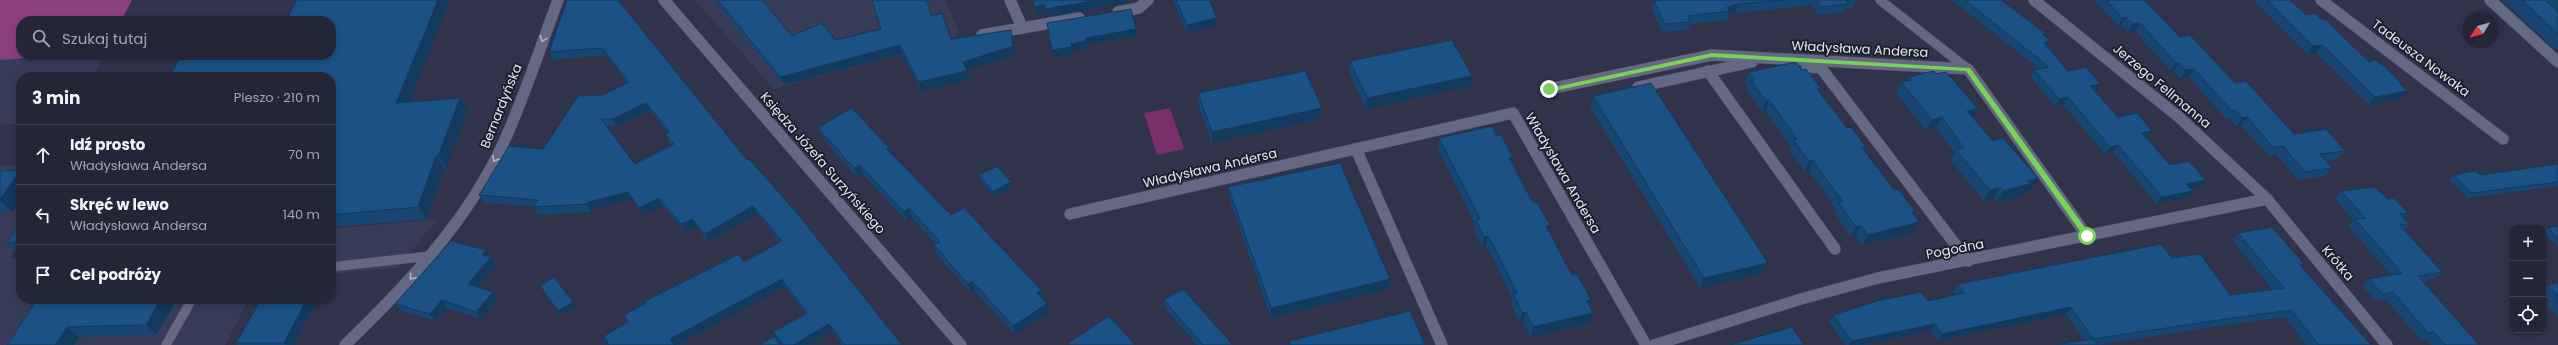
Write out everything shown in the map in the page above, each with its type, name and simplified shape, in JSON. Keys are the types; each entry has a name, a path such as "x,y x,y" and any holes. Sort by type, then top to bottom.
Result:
{"street":[{"name":"Bernardyńska","path":"345,345 396,296 430,256 479,188 503,144 558,0"},
{"name":"Księdza Józefa Surzyńskiego","path":"664,0 961,345"},
{"path":"1010,0 1022,28"},
{"path":"1106,14 1137,8 1145,5 1148,0"},
{"name":"Jerzego Fellmanna","path":"2034,0 2180,118 2267,199"},
{"name":"Tadeusza Nowaka","path":"2321,0 2503,139"},
{"path":"2490,0 2558,62"},
{"path":"975,36 1091,16"},
{"name":"Władysława Andersa","path":"1549,89 1712,55 1968,69"},
{"name":"Władysława Andersa","path":"1628,89 1748,62 1821,68 1968,261"},
{"path":"1968,69 2087,236"},
{"path":"1708,71 1834,249"},
{"name":"Władysława Andersa","path":"1070,214 1513,113 1646,345"},
{"path":"1356,149 1442,345"},
{"name":"Pogodna","path":"1654,345 1801,298 1878,278 1968,261 2267,199"},
{"name":"Krótka","path":"2267,199 2387,345"}],"lane":[{"path":"1880,0 1968,69"},
{"path":"336,265 430,256"},
{"path":"166,345 189,304"}],"shaded area":[{"path":"0,0 132,0 124,16 16,16 16,60 101,60 95,72 16,72 16,124 0,125"},
{"path":"0,0 132,0 124,16 16,16 16,59 0,60"},
{"path":"695,0 945,0 959,32 949,42 774,89"},
{"path":"1170,108 1184,149 1157,155 1144,113"},
{"path":"0,166 16,166 16,246 11,258 16,258 16,304 246,304 225,345 0,345"},
{"path":"437,219 398,268 336,274 336,229"}],"building":[{"path":"297,0 438,0 396,103 460,98 438,156 436,156 418,207 336,215 336,72 172,72 178,60 336,60 336,16 289,16"},
{"path":"567,0 618,0 747,160 749,159 797,213 902,345 845,345 829,324 793,345 783,345 773,332 807,313 782,279 670,339 674,345 609,345 604,336 628,322 624,315 646,303 645,301 739,254 744,262 782,241 753,206 705,234 692,219 681,224 659,198 639,208 628,192 588,202 588,204 533,207 538,200 479,195 509,146 543,149 578,96 603,95 629,82 602,48 549,52","holes":["646,103 670,132 665,134 674,144 635,164 601,119 612,119"]},
{"path":"718,0 762,0 792,36 822,23 835,40 881,29 872,0 926,0 932,16 942,13 951,39 1011,30 1013,46 963,62 967,71 918,82 900,45 780,77"},
{"path":"1033,0 1099,0 1045,9 1044,4 1035,7"},
{"path":"1176,0 1209,0 1217,18 1187,25"},
{"path":"1785,0 1738,4 1727,7 1729,11 1688,16 1690,22 1665,24 1654,1"},
{"path":"1817,0 1846,0 1848,4 1821,7"},
{"path":"1965,0 2001,0 2045,33 2042,34 2050,40 2044,43 2068,71 2086,67 2100,84 2090,86 2118,117 2137,113 2152,131 2142,133 2170,165 2189,161 2206,180 2186,184 2193,191 2162,197 2118,145 2110,147 2068,97 2059,99 2034,70 2049,67"},
{"path":"2106,0 2144,0 2180,37 2190,35 2235,83 2246,81 2294,134 2326,129 2345,151 2320,154 2332,168 2305,172 2283,146 2274,148 2247,117 2242,118 2235,110 2232,111 2194,69 2186,70 2179,63 2176,63 2140,23 2133,24 2126,17 2123,18"},
{"path":"2267,0 2290,0 2306,15 2315,13 2322,20 2325,19 2369,62 2375,60 2385,67 2407,91 2375,97 2323,45 2313,46"},
{"path":"2522,0 2545,0 2558,12 2558,34"},
{"path":"1131,9 1136,29 1086,38 1086,41 1071,44 1071,47 1052,50 1047,23"},
{"path":"1452,40 1472,76 1367,98 1350,61"},
{"path":"1796,62 1802,70 1806,69 1821,88 1817,89 1847,128 1851,127 1866,147 1862,148 1894,190 1898,189 1915,211 1912,212 1919,222 1868,235 1861,226 1856,227 1839,203 1843,202 1813,160 1809,161 1793,140 1797,139 1769,100 1766,101 1751,81 1755,80 1749,72"},
{"path":"1305,71 1322,108 1212,132 1198,93"},
{"path":"1934,71 1936,74 1946,72 1978,109 1967,111 1993,141 2003,138 2038,178 2027,181 2030,184 2003,191 2000,188 1990,190 1956,150 1964,148 1942,117 1932,120 1901,82 1912,80 1909,77"},
{"path":"1651,83 1768,263 1704,278 1593,96"},
{"path":"852,108 889,148 887,149 951,215 964,208 1041,290 1037,293 1047,304 1013,326 972,281 968,284 934,245 940,242 909,208 904,212 860,165 854,168 818,128"},
{"path":"1492,126 1497,136 1501,135 1513,157 1509,158 1533,203 1537,202 1550,225 1546,226 1572,275 1577,274 1591,300 1587,301 1593,313 1533,327 1526,312 1522,313 1513,294 1517,293 1488,236 1484,237 1476,220 1480,219 1439,138"},
{"path":"1340,163 1390,279 1271,308 1228,187"},
{"path":"2558,164 2558,182 2472,193 2453,175 2475,171 2480,175"},
{"path":"997,166 1011,182 993,192 979,175"},
{"path":"16,170 16,177 0,199 0,171"},
{"path":"2374,187 2388,199 2394,198 2408,213 2400,214 2409,224 2400,225 2442,272 2418,276 2479,345 2445,345 2434,332 2428,333 2393,292 2383,294 2369,279 2402,273 2355,219 2365,218 2341,191"},
{"path":"2558,226 2558,238 2548,228"},
{"path":"2272,227 2304,264 2300,265 2371,345 2319,345 2291,310 2093,339 2071,307 1942,334 1935,324 1852,341 1833,315 1877,301 1921,292 1928,301 1964,293 1958,284 2161,244 2172,258 2200,254 2230,295 2284,288 2238,233"},
{"path":"16,229 16,242 7,243"},
{"path":"451,241 486,250 482,255 491,257 468,284 493,292 476,312 442,300 430,314 395,304"},
{"path":"554,277 573,302 558,311 540,286"},
{"path":"2558,283 2558,296 2548,285"},
{"path":"1183,289 1233,345 1203,345 1164,300"},
{"path":"2558,297 2558,303 2553,298"},
{"path":"34,304 158,304 146,325 67,327 55,345 7,345"},
{"path":"258,304 304,304 284,343 236,343"},
{"path":"1410,311 1425,345 1291,345 1289,341"},
{"path":"1109,316 1135,345 1070,345 1068,343"},
{"path":"1792,327 1804,345 1730,345"},
{"path":"774,336 780,345 760,345"},
{"path":"2093,339 2098,345 2055,345"}],"route":[{"path":"1549,89 1712,55 1968,69 2087,236"}]}
